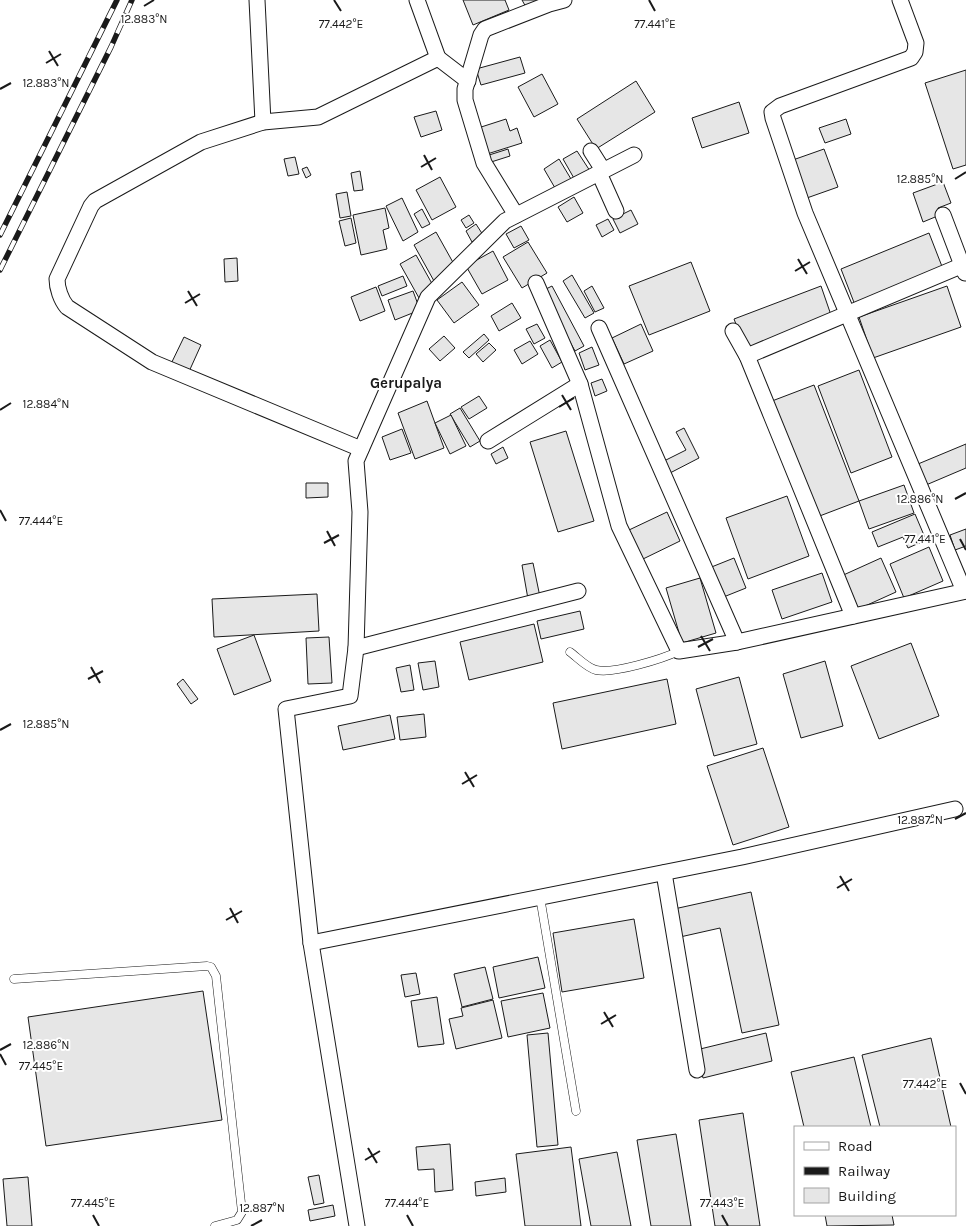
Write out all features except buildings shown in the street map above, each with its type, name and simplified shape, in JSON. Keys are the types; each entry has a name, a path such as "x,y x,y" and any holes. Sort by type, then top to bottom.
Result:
{"street":[{"path":"257,0 263,122"},
{"path":"417,0 438,58 468,81"},
{"path":"516,215 484,163 465,100 465,90 481,34 485,30 549,4 564,0"},
{"path":"536,283 580,384 620,526 679,651 737,642 965,591 805,212 772,112 780,106 911,58 915,52 916,43 900,0"},
{"path":"362,449 152,362 68,307 63,302 57,285 57,279 91,206 96,201 201,142 263,122 318,117 438,58"},
{"path":"591,151 616,211"},
{"path":"357,1226 312,943 286,709 350,696 356,648 360,512 356,461 428,296 505,222 634,155"},
{"path":"747,356 847,313 964,270 943,215"},
{"path":"599,328 737,642"},
{"path":"733,331 747,356 853,616"},
{"path":"488,441 580,384"},
{"path":"356,648 578,591"},
{"path":"312,943 664,873 955,809"},
{"path":"664,873 697,1070"}],"lane":[{"path":"570,652 594,670 602,670 662,658 679,651"},
{"path":"540,897 576,1111"},
{"path":"14,979 207,966 214,971 242,1212 237,1220 216,1226"}],"railway":[{"path":"0,235 117,0"},
{"path":"0,270 111,47 132,0"}],"district":[{"name":"Gerupalya","path":"406,383"}]}
